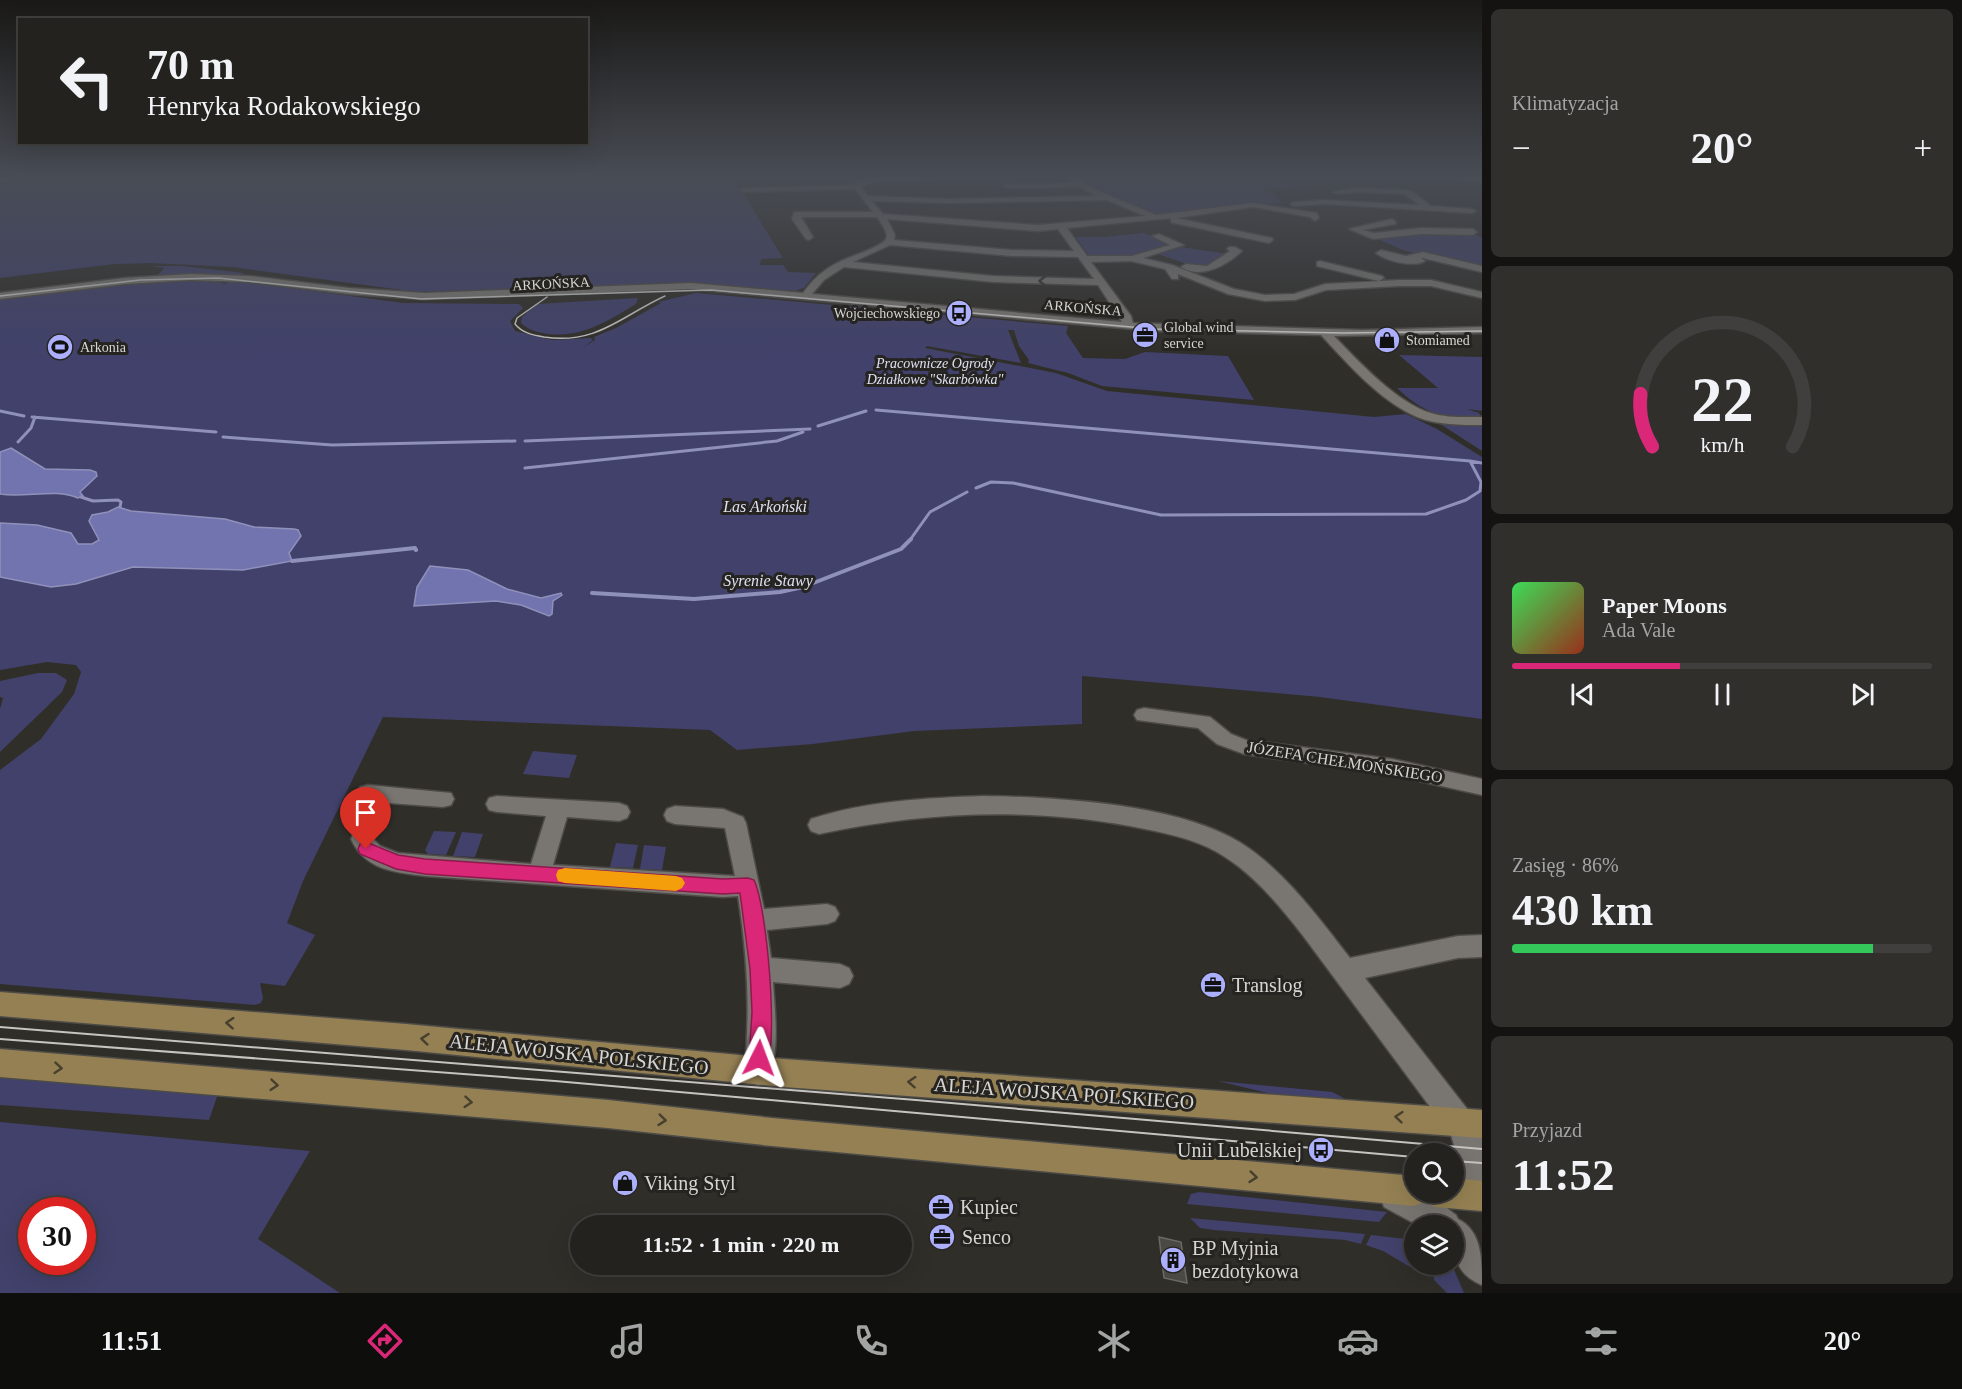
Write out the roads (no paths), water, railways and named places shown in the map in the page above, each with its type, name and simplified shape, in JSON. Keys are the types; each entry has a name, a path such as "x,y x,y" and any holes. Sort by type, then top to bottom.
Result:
{"main road":[{"name":"ALEJA WOJSKA POLSKIEGO","path":"0,1004 406,1037 758,1071 1470,1123"},
{"path":"0,1063 608,1114 772,1132 1404,1190"},
{"path":"1464,1194 1482,1196"}],"street":[{"path":"889,242 890,237"},
{"path":"1069,237 1126,316 1129,326"},
{"path":"1131,258 1183,247 1159,237"},
{"path":"1256,237 1269,240"},
{"path":"805,297 821,276 889,242 1012,252 1131,258 1169,267 1209,270 1237,251 1232,249"},
{"path":"1379,252 1390,257 1409,258 1442,266"},
{"path":"1409,258 1423,255 1482,270"},
{"path":"841,264 993,279 1101,282"},
{"path":"1320,264 1399,283"},
{"path":"1169,267 1214,286 1251,297 1285,299 1325,287 1399,283 1431,283 1482,295"},
{"name":"ARKOŃSKA","path":"0,296 129,280 191,277 249,279 349,291 398,300 446,303 685,291 754,292 1129,326 1324,333 1482,330"},
{"path":"1324,333 1386,389 1423,415 1482,422"},
{"name":"JÓZEFA CHEŁMOŃSKIEGO","path":"1144,714 1203,722 1224,739 1244,747 1392,767 1482,787"},
{"path":"443,799 375,793 362,839 366,849 396,862 425,867 723,887 748,885"},
{"path":"497,804 619,812"},
{"path":"819,825 884,811 953,805 1042,806 1091,810 1170,825 1216,841 1244,857 1294,907 1470,1123 1482,1151"},
{"path":"539,874 559,807"},
{"path":"675,815 723,818 735,823 748,885 760,969 762,1012 758,1071"},
{"path":"754,921 827,914"},
{"path":"1344,970 1458,947 1482,946"},
{"path":"760,969 840,976"},
{"path":"1470,1123 1482,1191"},
{"path":"1371,1188 1412,1203 1430,1215"},
{"path":"1464,1246 1482,1269"}],"water":[{"path":"11,448 45,469 90,470 96,472 97,476 80,492 83,496 78,498 51,493 0,494 0,452"},
{"path":"118,507 131,511 225,519 254,527 294,529 298,530 301,536 289,553 292,561 243,570 133,567 76,584 51,587 0,577 0,523 37,525 71,533 78,544 92,544 99,540 89,521 92,515 108,512"},
{"path":"430,566 468,570 507,589 541,598 561,593 562,595 553,601 552,614 549,616 521,605 496,601 414,606 417,587"}],"waterway":[{"path":"876,410 1470,461"},
{"path":"0,411 24,416"},
{"path":"818,426 866,411"},
{"path":"18,442 31,428 35,417"},
{"path":"35,417 216,432"},
{"path":"525,441 810,429"},
{"path":"525,468 777,441 803,432"},
{"path":"223,437 332,445 515,441"},
{"path":"976,488 991,482 1013,483 1161,515 1426,514 1466,500 1480,491 1481,482 1470,461"},
{"path":"1470,461 1482,463"},
{"path":"910,540 930,512 967,492"},
{"path":"81,497 93,501 118,500 121,502 120,507"},
{"path":"592,593 694,599 780,592 803,587 901,549 910,540"},
{"path":"292,561 415,548 416,550"}],"tram line":[{"path":"0,296 140,280 218,278 421,299 711,290 1154,329 1343,333 1482,331"},
{"path":"547,297 517,318 515,324 521,330 544,337 579,337 608,327 665,296"},
{"path":"0,1027 916,1100 1482,1149"},
{"path":"0,1039 555,1081 1404,1156"},
{"path":"1464,1162 1482,1163"}],"place":[{"name":"Wojciechowskiego","path":"959,313"},
{"name":"Global wind service","path":"1145,335"},
{"name":"Stomiamed","path":"1387,340"},
{"name":"Arkonia","path":"60,347"},
{"name":"Translog","path":"1213,985"},
{"name":"Unii Lubelskiej","path":"1321,1150"},
{"name":"Viking Styl","path":"625,1183"},
{"name":"Kupiec","path":"941,1207"},
{"name":"Senco","path":"942,1237"},
{"name":"BP Myjnia bezdotykowa","path":"1173,1260"}],"park label":[{"name":"Pracownicze Ogrody Działkowe \"Skarbówka\"","path":"935,372"},
{"name":"Las Arkoński","path":"765,506"},
{"name":"Syrenie Stawy","path":"768,580"}]}
